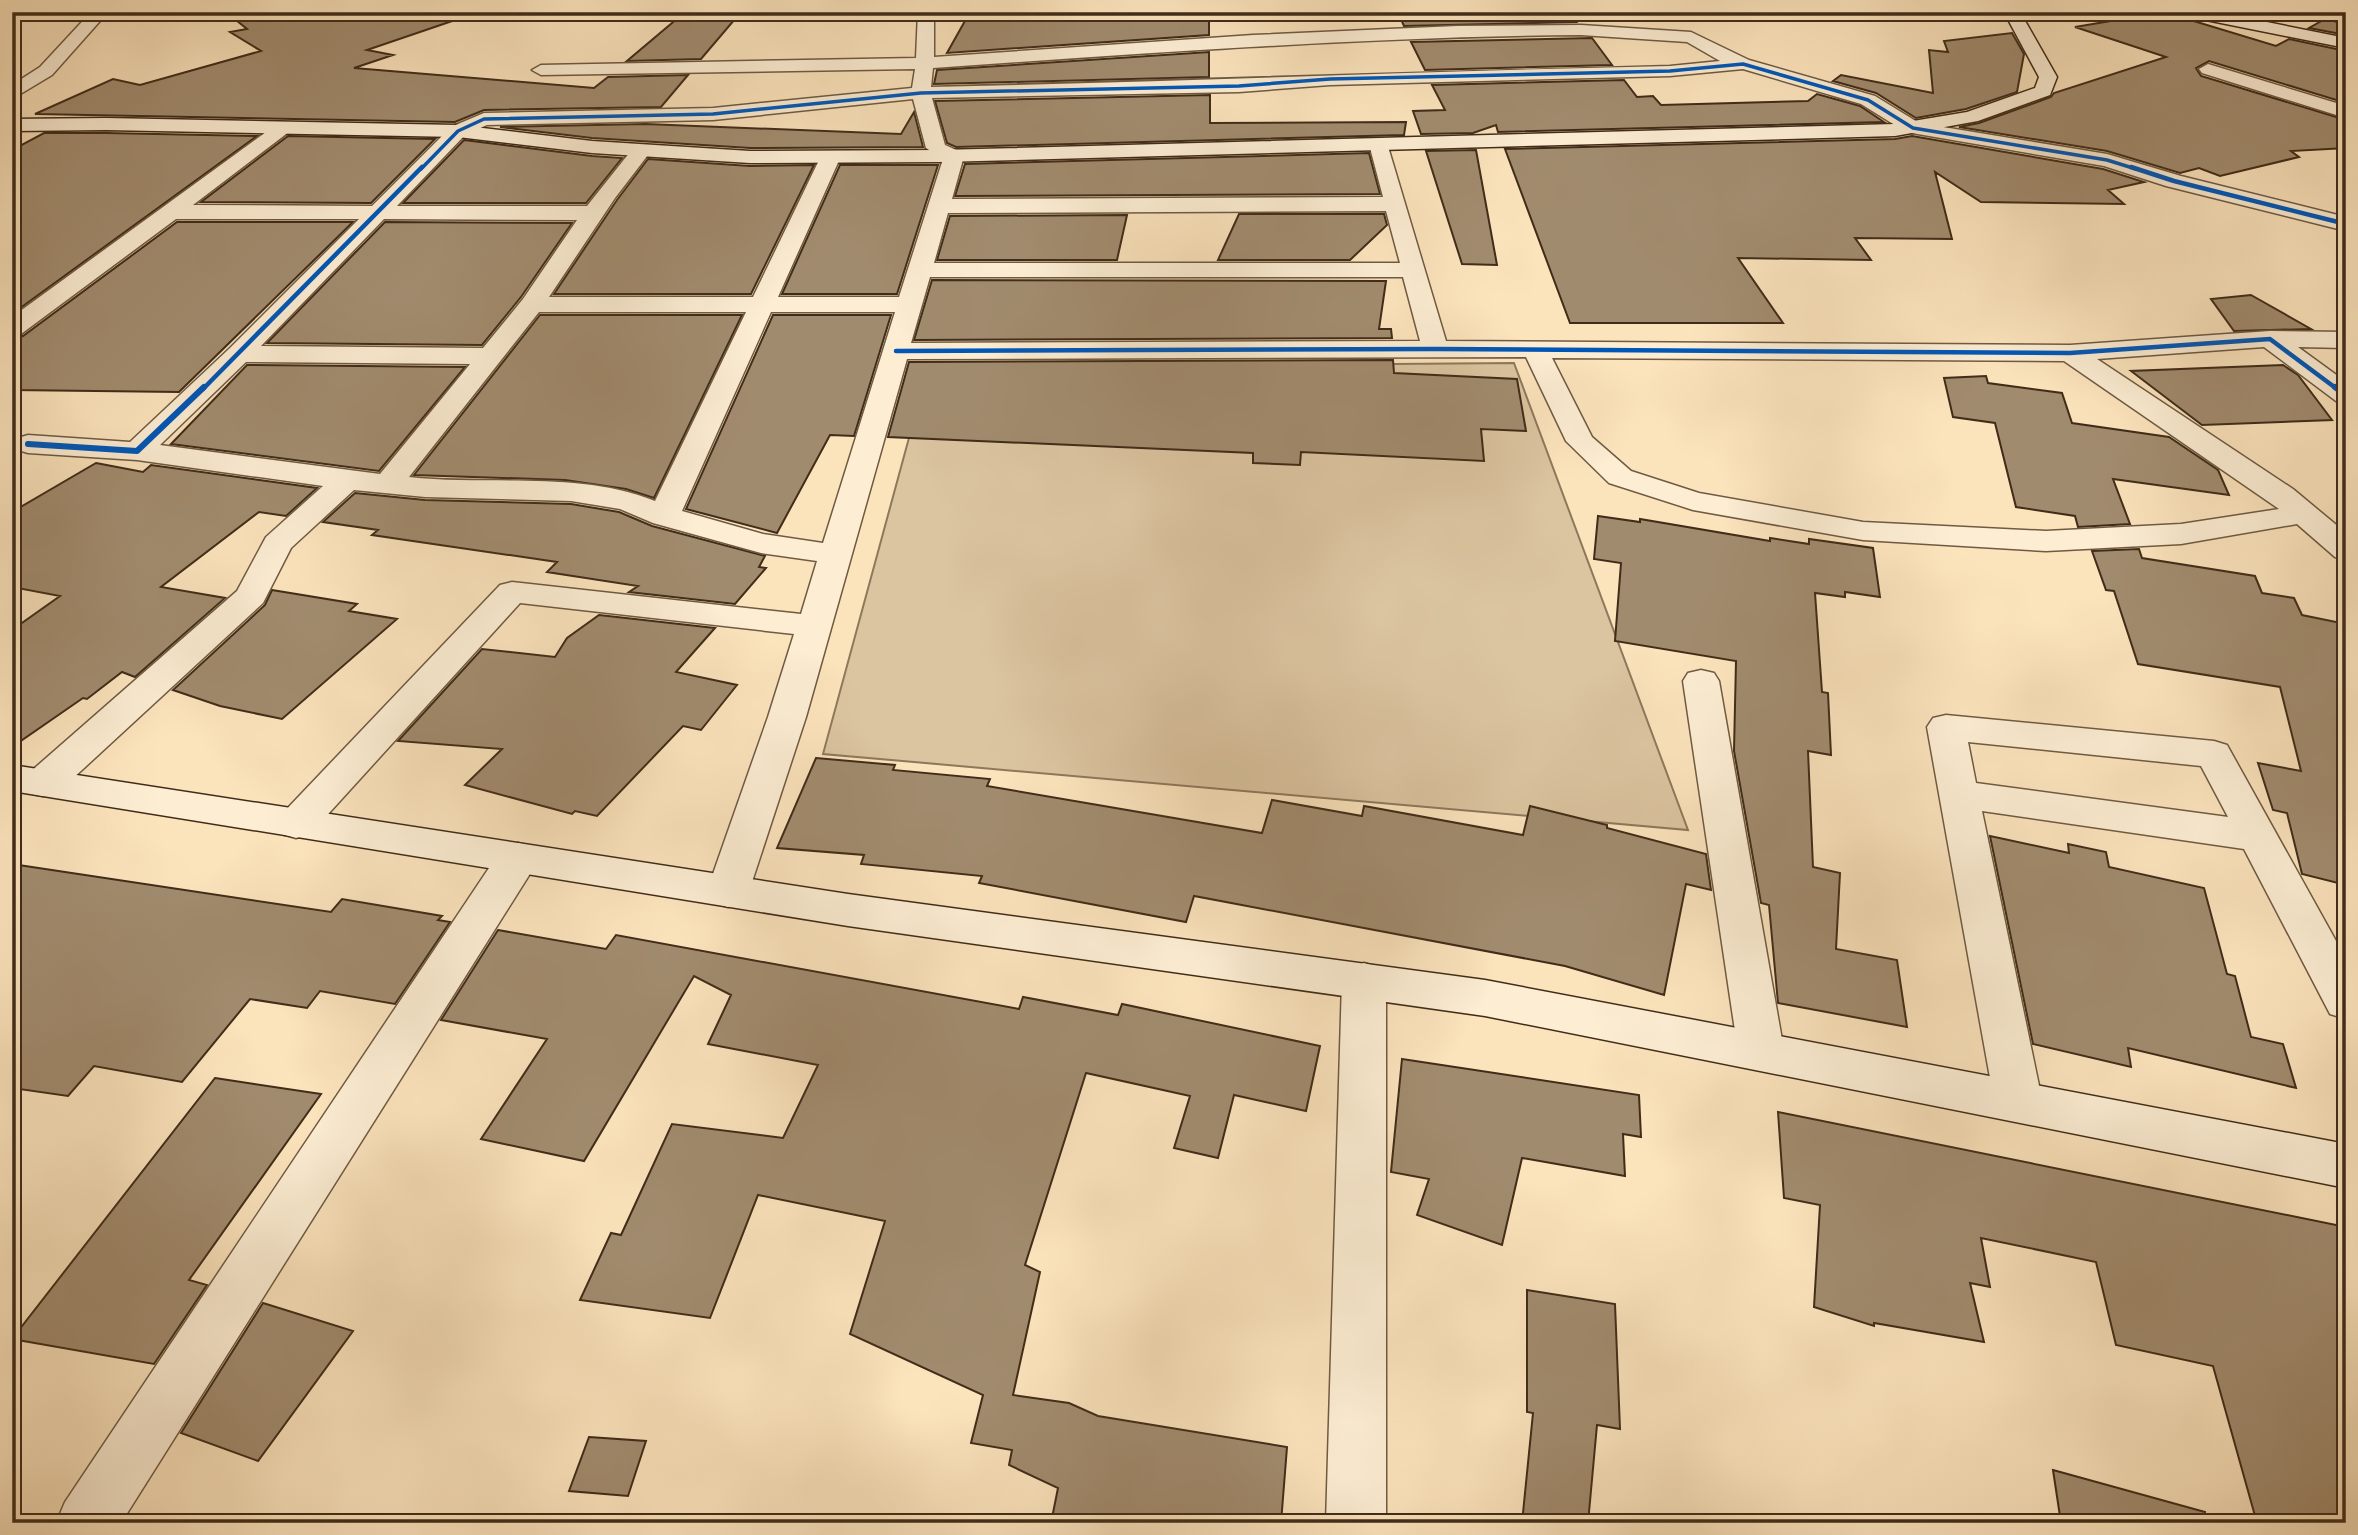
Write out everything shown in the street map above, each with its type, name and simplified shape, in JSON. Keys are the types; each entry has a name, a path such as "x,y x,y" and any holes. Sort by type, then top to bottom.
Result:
{"street":[{"path":"12,93 46,71 100,12"},
{"path":"926,12 922,93 936,148 954,156"},
{"path":"1444,12 1457,31"},
{"path":"12,125 458,131 509,139 641,151 738,156 954,156 1913,128 1950,124 2006,108 2043,91 2048,76 2012,12"},
{"path":"2191,12 2346,43"},
{"path":"1650,17 1691,37 1714,52 1743,64 1868,100 1913,128 2108,160 2174,181 2346,224"},
{"path":"541,70 925,63 1253,40 1457,31 1581,30 1691,37"},
{"path":"137,451 239,354 458,131 484,119 713,114 922,93 1239,86 1330,79 1670,71 1743,64"},
{"path":"2208,69 2346,112"},
{"path":"12,329 284,128"},
{"path":"1379,144 1435,349"},
{"path":"388,484 532,304 594,213 641,151"},
{"path":"664,516 831,156"},
{"path":"728,891 787,717 954,156"},
{"path":"939,206 1396,204"},
{"path":"167,212 594,213"},
{"path":"920,270 1414,270"},
{"path":"532,304 910,305"},
{"path":"896,351 1535,349 2070,353 2270,339 2346,340"},
{"path":"2270,339 2346,395"},
{"path":"1535,349 1580,441 1620,477 1693,501 1863,531 2046,541 2181,534 2304,514"},
{"path":"2070,353 2282,495 2346,550"},
{"path":"239,354 491,356"},
{"path":"17,442 137,451 425,488 572,492 628,501 664,516 761,543 835,554"},
{"path":"28,780 251,596 277,544 347,480"},
{"path":"296,824 512,592 814,626"},
{"path":"1701,681 1761,1051"},
{"path":"2018,1100 1946,727 2214,754 2346,1001"},
{"path":"28,780 728,891 1485,998 2346,1166"},
{"path":"1959,794 2258,836"},
{"path":"86,1523 518,858"},
{"path":"1356,1523 1364,981"}],"shaded area":[{"path":"1514,363 1688,830 823,754 928,368"}],"building":[{"path":"226,12 460,12 461,18 367,50 393,55 354,68 594,88 608,77 688,75 661,107 484,110 455,122 35,114 113,79 140,85 261,51 230,32 247,29"},
{"path":"685,12 741,12 701,59 627,61"},
{"path":"970,12 1209,12 1209,35 947,53"},
{"path":"2164,12 2276,46 2289,39 2346,51 2346,103 2209,61 2196,68 2201,76 2346,120 2346,148 2291,151 2299,157 2220,176 2199,168 2180,173 2107,151 1959,127 1979,123 2051,97 2054,93 2166,57 2075,27"},
{"path":"1567,13 1576,22 1404,26 1399,15"},
{"path":"2325,19 2346,24 2346,35 2309,28"},
{"path":"2012,33 2024,54 2017,92 1966,109 1916,118 1876,93 1833,81 1841,75 1933,93 1929,50 1948,52 1944,41"},
{"path":"1592,38 1612,65 1425,70 1411,42"},
{"path":"1209,52 1209,77 934,84 937,70"},
{"path":"1624,80 1637,97 1653,96 1661,105 1808,101 1817,94 1860,106 1884,122 1498,132 1496,125 1473,133 1421,134 1413,111 1445,110 1432,85"},
{"path":"1210,95 1210,123 1406,122 1404,135 956,147 947,143 935,101"},
{"path":"914,112 923,147 750,148 592,138 500,127 646,124 901,134"},
{"path":"44,133 257,136 12,314 12,150"},
{"path":"288,136 435,139 371,203 201,202"},
{"path":"1912,136 2103,169 2144,182 2108,190 2124,204 1981,202 1935,172 1952,239 1855,238 1871,260 1738,258 1783,323 1570,323 1505,149 1895,139"},
{"path":"464,140 622,158 586,203 403,203"},
{"path":"1476,150 1497,265 1462,264 1426,151"},
{"path":"1369,153 1380,194 955,196 965,164"},
{"path":"648,159 750,166 814,165 751,294 554,294"},
{"path":"840,165 938,165 897,294 782,294"},
{"path":"1239,214 1384,214 1387,225 1350,260 1218,260"},
{"path":"1127,215 1117,260 937,260 950,216"},
{"path":"177,222 353,222 179,392 12,390 12,339 23,336"},
{"path":"385,222 572,223 521,297 482,345 267,343"},
{"path":"932,280 1386,281 1379,329 1391,329 1392,338 914,340"},
{"path":"2251,295 2311,329 2234,331 2211,299"},
{"path":"540,315 742,315 654,498 626,489 565,480 414,475"},
{"path":"773,315 891,315 854,436 830,435 777,533 686,509"},
{"path":"1393,360 1394,373 1517,379 1526,431 1481,429 1484,461 1301,452 1300,465 1253,463 1253,453 888,437 909,362"},
{"path":"247,365 465,367 379,471 171,444"},
{"path":"2283,365 2298,375 2332,420 2202,425 2131,371"},
{"path":"1986,376 1988,383 2062,393 2072,423 2169,437 2218,470 2229,495 2113,479 2130,524 2078,527 2075,516 2016,507 1995,423 1953,417 1944,378"},
{"path":"96,463 143,472 151,465 317,488 286,516 259,512 161,587 225,598 135,677 122,672 87,699 83,698 12,747 12,630 60,596 12,587 12,512"},
{"path":"355,493 425,500 571,504 619,512 652,526 765,556 759,567 766,568 735,604 629,592 638,586 547,572 557,562 372,535 378,530 323,522"},
{"path":"1598,516 1640,522 1640,519 1770,541 1770,538 1809,544 1809,539 1873,548 1880,597 1845,592 1845,597 1815,593 1822,692 1828,693 1831,755 1808,751 1813,867 1840,873 1836,949 1897,960 1907,1027 1778,1003 1769,905 1761,903 1734,751 1736,661 1615,641 1621,563 1594,559"},
{"path":"2139,549 2142,558 2255,576 2262,593 2294,598 2302,615 2346,624 2346,885 2302,874 2287,813 2273,810 2258,763 2301,771 2280,687 2138,664 2114,591 2106,590 2092,551"},
{"path":"272,590 357,604 349,611 397,619 282,719 220,706 173,690 265,605"},
{"path":"599,615 715,628 676,672 737,685 701,730 683,726 597,816 575,811 572,814 465,785 502,749 398,741 482,649 555,657 567,638"},
{"path":"816,758 895,765 893,770 990,779 987,786 1262,833 1272,800 1362,816 1364,806 1523,835 1530,806 1706,854 1711,890 1686,884 1664,995 1565,966 1194,896 1186,922 979,883 982,876 861,864 864,855 777,848"},
{"path":"1990,836 2069,853 2068,844 2106,852 2109,867 2204,888 2227,974 2235,976 2251,1037 2283,1044 2296,1088 2128,1048 2131,1067 2033,1044"},
{"path":"12,864 331,912 342,899 442,916 438,920 450,922 395,1004 320,991 307,1008 250,999 182,1082 94,1066 68,1096 12,1088"},
{"path":"498,930 606,949 616,935 1019,1009 1023,997 1118,1015 1122,1004 1320,1046 1306,1111 1234,1095 1218,1158 1174,1148 1190,1096 1086,1073 1025,1265 1040,1272 1013,1395 1069,1403 1098,1416 1287,1447 1281,1523 1051,1523 1058,1488 1009,1465 1012,1450 971,1443 983,1395 850,1334 885,1221 758,1195 710,1318 580,1300 611,1233 621,1235 672,1124 783,1138 818,1065 708,1044 731,995 694,976 584,1161 481,1139 547,1039 441,1020"},
{"path":"1402,1059 1639,1095 1641,1137 1623,1134 1625,1176 1522,1158 1502,1245 1417,1215 1429,1179 1391,1172"},
{"path":"215,1078 321,1094 189,1280 207,1285 154,1364 12,1339"},
{"path":"1778,1112 2346,1227 2346,1523 2257,1523 2213,1366 2116,1345 2096,1262 1981,1238 1990,1287 1970,1283 1984,1342 1874,1323 1874,1326 1814,1307 1820,1205 1784,1198"},
{"path":"1527,1290 1615,1304 1620,1429 1597,1425 1588,1523 1522,1523 1533,1413 1527,1412"},
{"path":"263,1303 353,1331 258,1461 181,1433"},
{"path":"589,1437 646,1441 628,1496 569,1491"},
{"path":"2053,1470 2205,1512 2203,1523 2061,1523"}],"cycle path":[{"path":"28,444 137,451 239,354 458,131 484,119 713,114 921,93 1239,86 1330,79 1670,71 1743,64 1868,100 1913,128 2107,160 2174,181 2346,224"},
{"path":"896,351 1435,349 2070,353 2270,339 2346,395"}]}
